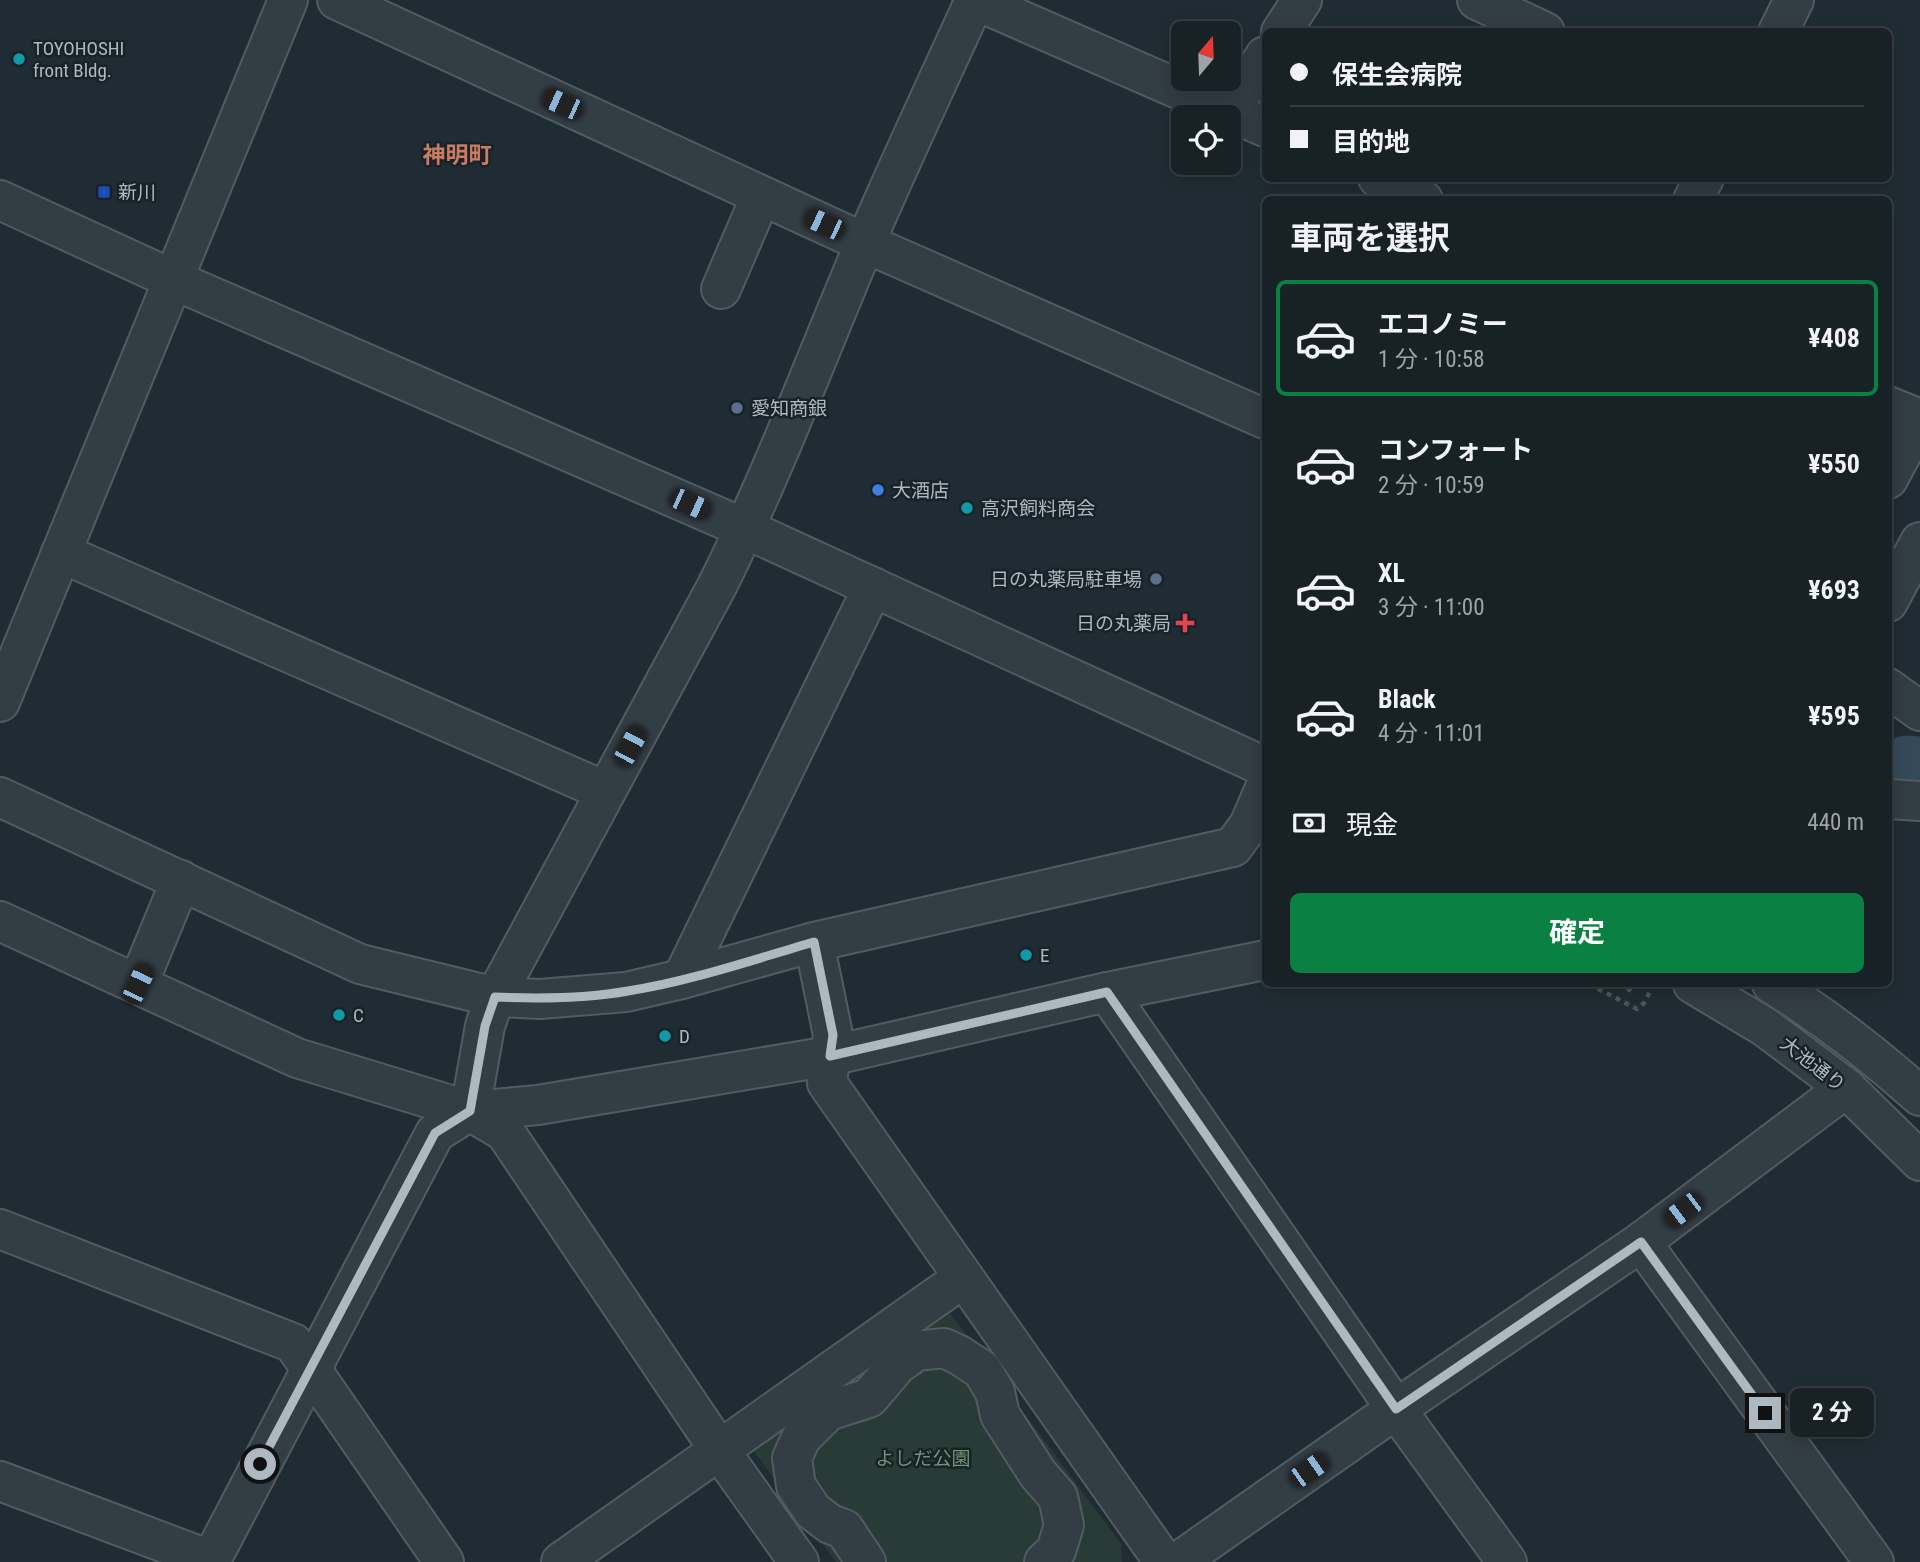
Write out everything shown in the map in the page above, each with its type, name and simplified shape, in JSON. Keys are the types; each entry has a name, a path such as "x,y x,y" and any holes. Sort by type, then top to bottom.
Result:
{"street":[{"path":"0,702 288,0"},
{"path":"337,0 865,243 1262,418"},
{"path":"470,1111 485,1026 495,997 746,529 865,243 975,0 1216,105"},
{"path":"1284,28 1302,0"},
{"path":"1477,0 1536,28"},
{"path":"1780,28 1794,0"},
{"path":"1234,105 1262,61"},
{"path":"1241,116 1262,126"},
{"path":"1386,182 1415,196"},
{"path":"721,289 761,196"},
{"path":"0,200 174,280 746,529 1262,766"},
{"path":"1892,407 1920,420 1892,472"},
{"path":"1892,594 1920,542"},
{"path":"61,553 605,792"},
{"path":"682,979 873,587"},
{"path":"1892,691 1920,711"},
{"path":"0,797 360,964 495,997 540,999 626,992 814,942 1233,847 1249,825 1262,795"},
{"path":"1892,799 1920,801"},
{"path":"138,984 181,880"},
{"path":"0,921 297,1058 470,1111 505,1132 720,1451 799,1562"},
{"path":"814,942 833,1035 827,1083 1164,1562"},
{"path":"0,1481 210,1561 435,1133 470,1111 538,1105 830,1056 1107,992 1262,961"},
{"name":"大池通り","path":"1698,987 1765,1027 1846,1088 1920,1161"},
{"path":"1777,987 1828,1020 1875,1056 1920,1096"},
{"path":"1107,992 1396,1409 1507,1562"},
{"path":"1178,1562 1641,1242 1846,1088"},
{"path":"0,1229 293,1343 444,1562"},
{"path":"1641,1242 1874,1562"},
{"path":"561,1562 963,1278"},
{"path":"866,1562 844,1529 830,1524 813,1511 796,1486 792,1458 802,1438 828,1411 869,1398 897,1365 916,1351 944,1348 982,1370 995,1392 1000,1415 1038,1474 1058,1497 1064,1525 1056,1551 1044,1562"},
{"path":"842,1364 869,1398"},
{"path":"1028,1457 1068,1427"}],"path":[{"path":"1595,987 1637,1009 1644,1003 1652,987"},
{"path":"1625,987 1632,990"}],"green space":[{"name":"よしだ公園","path":"950,1313 1121,1544 1122,1562 836,1562 753,1450"}],"waterway":[{"path":"1907,766 1920,767"}],"place":[{"name":"TOYOHOSHI front Bldg.","path":"19,59"},
{"name":"新川","path":"104,192"},
{"name":"愛知商銀","path":"737,408"},
{"name":"大酒店","path":"878,490"},
{"name":"高沢飼料商会","path":"967,508"},
{"name":"日の丸薬局駐車場","path":"1156,579"},
{"name":"日の丸薬局","path":"1185,623"},
{"name":"E","path":"1026,955"},
{"name":"C","path":"339,1015"},
{"name":"D","path":"665,1036"}],"district":[{"name":"神明町","path":"457,155"}],"route":[{"path":"260,1464 435,1133 470,1111 485,1026 495,997 540,999 626,992 814,942 833,1035 830,1056 1107,992 1396,1409 1641,1242 1765,1413"}]}
